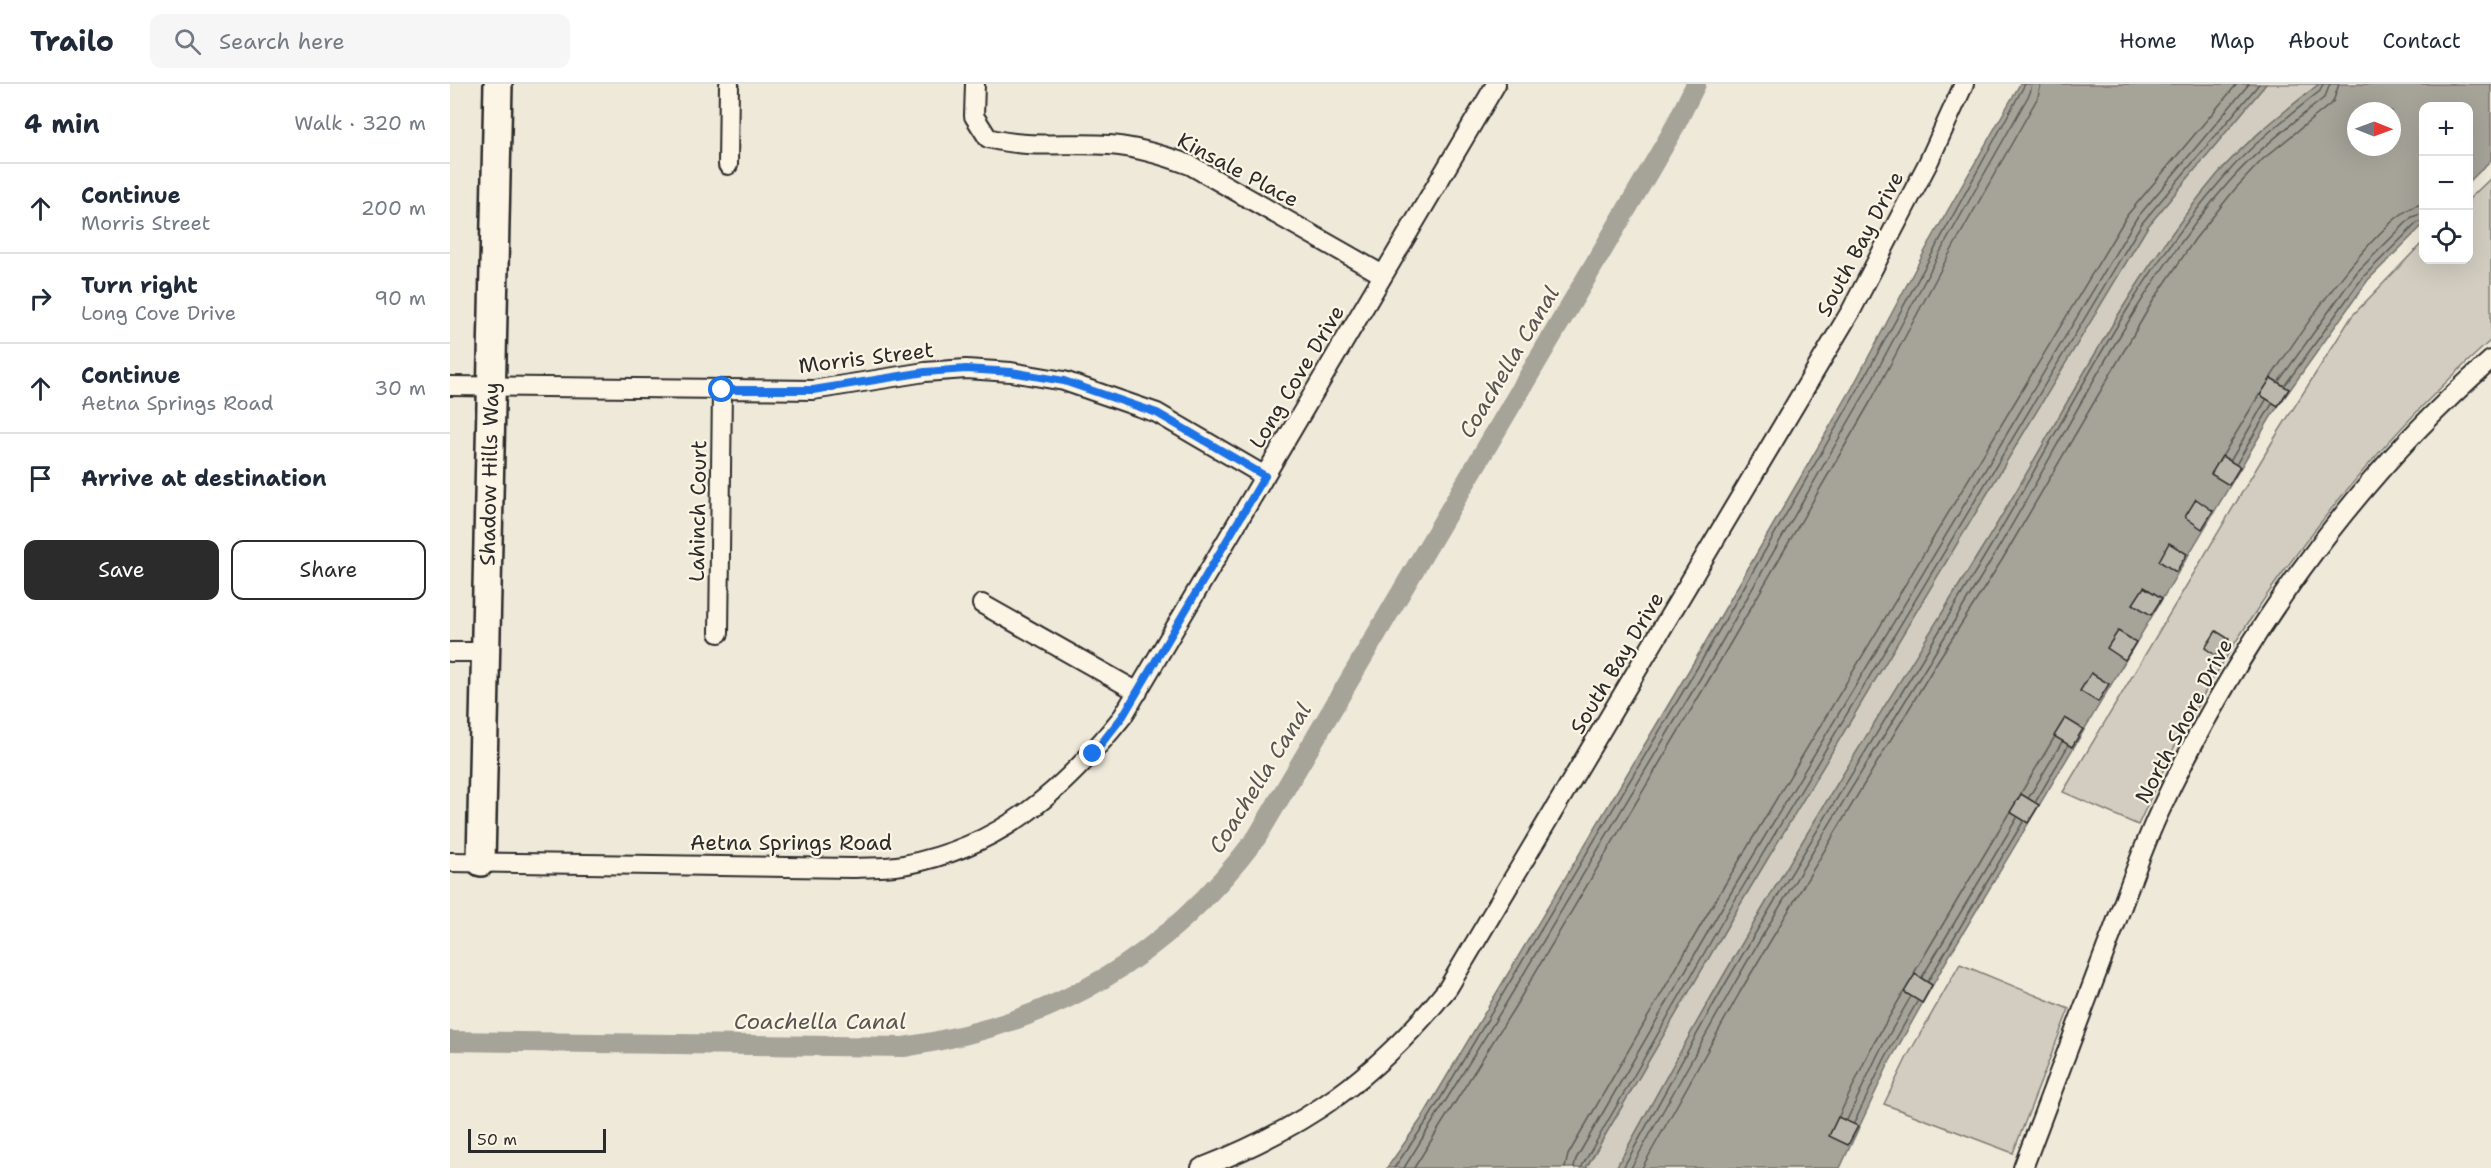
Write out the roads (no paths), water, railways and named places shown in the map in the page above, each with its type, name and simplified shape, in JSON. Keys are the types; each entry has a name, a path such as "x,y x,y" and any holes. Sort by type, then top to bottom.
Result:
{"street":[{"name":"Shadow Hills Way","path":"481,862 498,84"},
{"path":"728,165 729,84"},
{"name":"Kinsale Place","path":"975,84 974,116 988,138 1010,144 1115,146 1162,154 1190,165 1383,275"},
{"name":"Long Cove Drive","path":"1137,692 1496,84"},
{"name":"South Bay Drive","path":"1201,1168 1263,1141 1341,1096 1403,1042 1448,988 1852,309 1928,163 1964,84"},
{"name":"North Shore Drive","path":"2024,1168 2149,837 2188,753 2220,695 2269,616 2331,530 2433,412 2491,360"},
{"name":"Morris Street","path":"450,386 813,390 925,372 966,369 1011,372 1064,381 1157,413 1265,476"},
{"name":"Lahinch Court","path":"719,633 722,390"},
{"path":"982,604 1137,692"},
{"path":"450,651 485,652"},
{"name":"Aetna Springs Road","path":"450,862 852,868 901,865 943,855 986,837 1029,812 1065,783 1111,731 1137,692"}],"water":[{"path":"2020,84 2266,84 2148,226 1732,918 1586,1168 1387,1168 1422,1118 1701,650 1852,388 1927,247"},
{"path":"2319,84 2491,84 2491,160 2473,178 2473,102 2419,102 2419,229 2368,280 2272,415 1948,958 1890,1061 1840,1168 1616,1168 1784,872 2010,503 2121,310 2183,218 2217,175 2266,127"}],"waterway":[{"name":"Coachella Canal","path":"450,1041 904,1047 959,1036 1010,1022 1058,1003 1103,979 1145,951 1184,918 1222,880 1257,837 1671,134 1696,84"}]}
